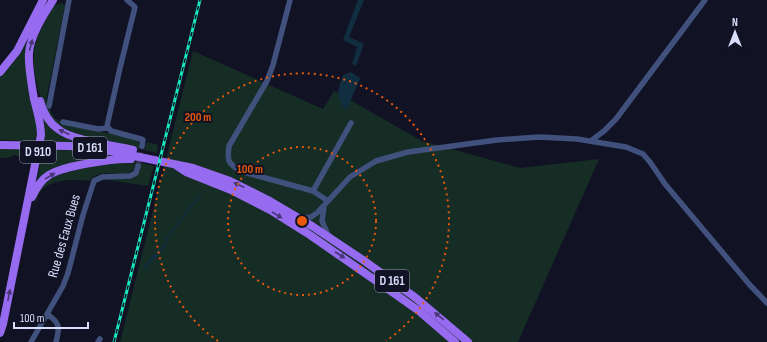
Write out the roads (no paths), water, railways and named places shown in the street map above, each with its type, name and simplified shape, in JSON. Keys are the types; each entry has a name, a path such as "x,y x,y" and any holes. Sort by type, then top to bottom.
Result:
{"main road":[{"path":"0,72 14,56 43,0"},
{"name":"D 910","path":"0,333 41,135 29,59 31,43 53,0"},
{"path":"32,84 44,112 54,126 60,131 84,139 144,153 155,160"},
{"name":"D 161","path":"0,145 70,146 110,151 193,168 230,181 268,200 299,218 416,298 468,342"},
{"path":"24,220 36,189 52,174 65,169 112,159 142,161 155,160"},
{"name":"D 161","path":"176,165 186,172 230,190 265,208 307,233 404,300 455,342"}],"street":[{"path":"49,106 70,0"},
{"path":"127,0 135,7"},
{"path":"108,128 120,68 137,0"},
{"path":"290,0 273,66 267,81 229,146 228,156 230,164 240,171 313,191 328,201"},
{"path":"592,140 616,119 705,0"},
{"path":"0,67 22,42"},
{"path":"63,122 98,129 108,128 111,131 143,140 142,146"},
{"path":"313,191 351,123"},
{"path":"299,218 313,216 324,207 350,177 376,161 408,152 497,140 539,137 592,140 626,147 643,154 670,190 749,284 767,303"},
{"name":"Rue des Eaux Bues","path":"31,342 63,286 94,181 102,177 130,176 136,173 138,166"},
{"path":"324,207 322,221 330,239"},
{"path":"47,314 55,320 58,325 59,331 56,342"}],"water":[{"path":"358,0 364,0 349,37 364,44 356,66 352,64 357,47 343,40"},
{"path":"351,72 360,79 346,111 340,101 338,90 343,75"},
{"path":"201,193 202,194 169,236 166,246 144,270 144,267 153,255 164,245 168,235"}],"tunnel":[{"path":"138,166 142,146"}],"railway":[{"path":"114,342 200,0"}]}
